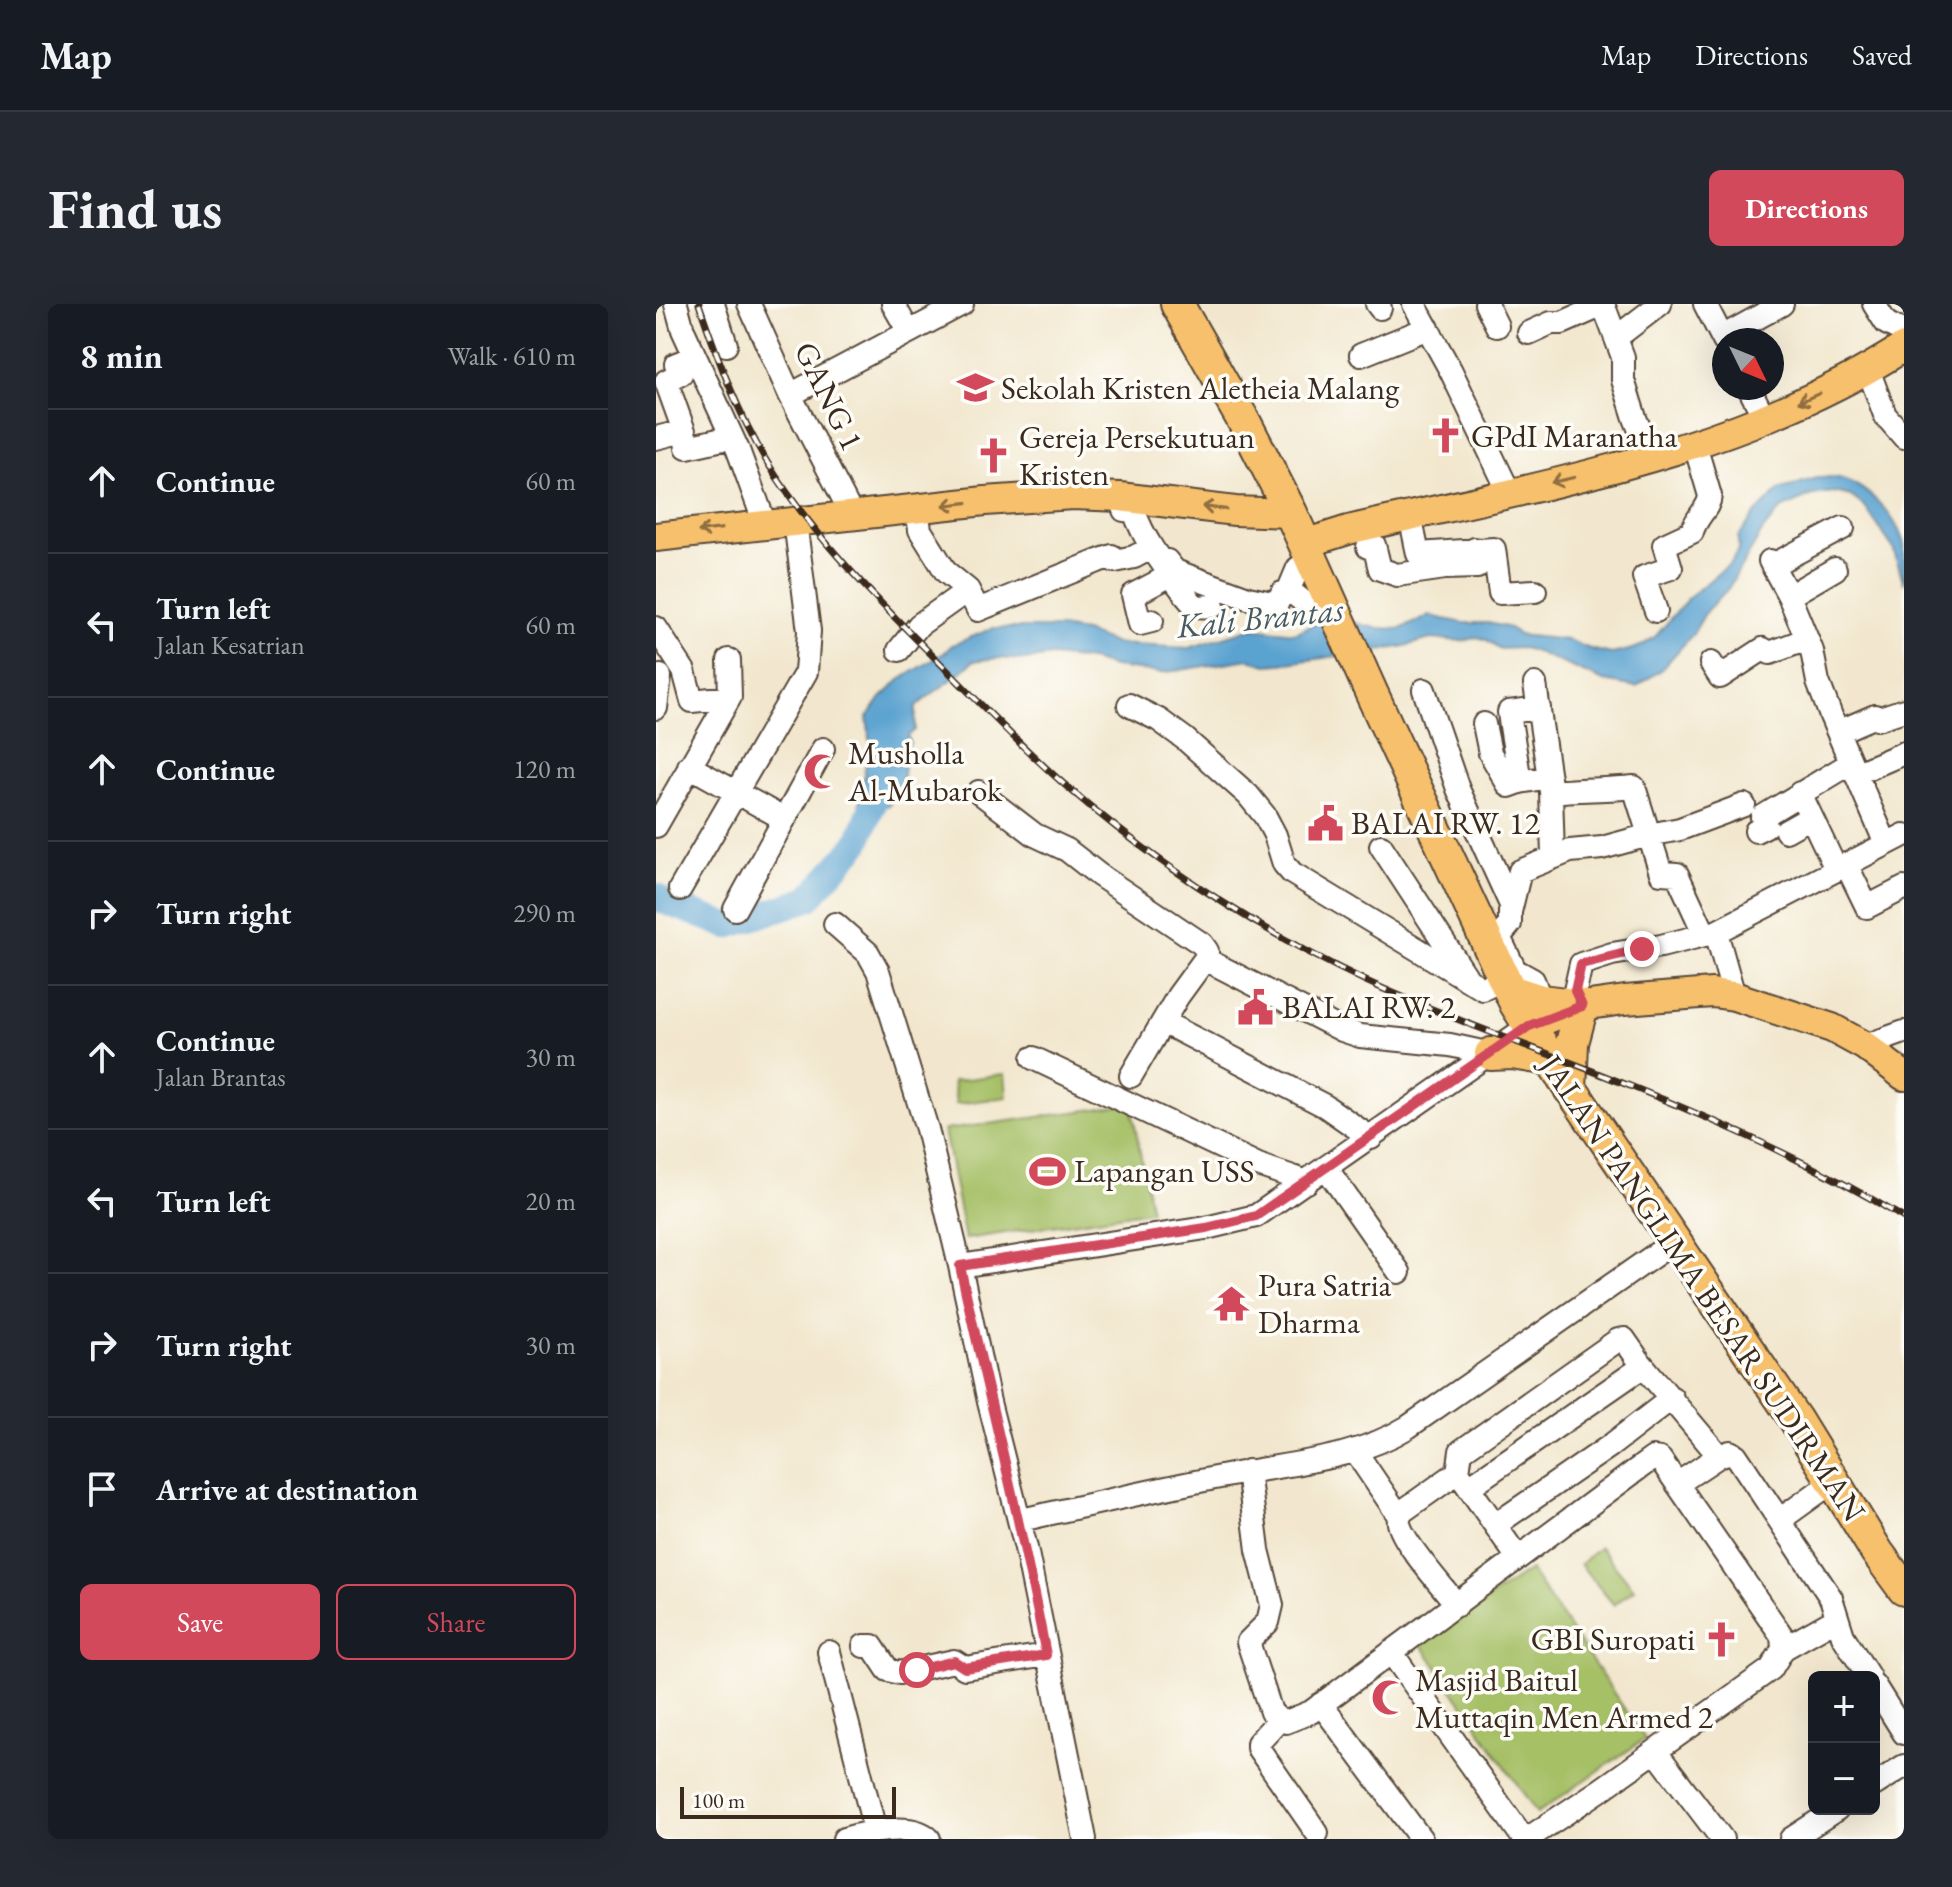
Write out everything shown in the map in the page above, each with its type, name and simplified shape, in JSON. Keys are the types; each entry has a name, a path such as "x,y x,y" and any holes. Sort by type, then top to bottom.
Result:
{"highway":[{"name":"JALAN PANGLIMA BESAR SUDIRMAN","path":"1177,304 1246,425 1291,513 1308,553 1322,610 1371,692 1550,1059 1634,1202 1675,1241 1904,1589"},
{"path":"1491,1054 1513,1027 1520,1000 1582,1006 1572,1043 1570,1089"},
{"path":"1491,1054 1526,1054 1550,1059"}],"main road":[{"path":"1308,553 1410,515 1695,445 1874,366 1904,347"},
{"path":"656,537 917,508 1073,495 1120,497 1235,511 1291,513"},
{"path":"1582,1006 1695,993 1734,996 1832,1028 1865,1046 1904,1076"}],"street":[{"path":"676,304 683,330 732,437 765,524"},
{"name":"GANG 1","path":"749,304 790,395 852,515"},
{"path":"893,304 909,332"},
{"path":"790,395 962,304"},
{"path":"1414,304 1509,492"},
{"path":"1486,304 1497,326"},
{"path":"1617,337 1660,304"},
{"path":"1705,304 1717,328"},
{"path":"1742,328 1782,304"},
{"path":"1529,333 1603,305 1617,337 1623,357 1623,380 1651,457"},
{"path":"719,306 726,345"},
{"path":"1888,320 1885,340 1874,366 1885,415 1904,437"},
{"path":"1361,355 1428,328"},
{"path":"695,357 676,364 681,374 666,381 662,388 684,431 687,447 732,437"},
{"path":"1755,400 1764,417"},
{"path":"656,438 684,431"},
{"path":"1656,611 1644,577 1671,568 1664,545 1692,532 1695,520 1710,503 1695,445"},
{"path":"1120,497 1124,510 1134,511 1159,561 1195,605 1213,606"},
{"path":"917,508 920,530 946,572 968,590 978,610 1112,556 1115,561 1134,557 1168,561 1175,571 1248,598 1277,604 1308,553"},
{"path":"1410,515 1418,554 1494,549 1500,593 1535,591"},
{"path":"680,889 806,672 809,631 795,521"},
{"path":"1582,1006 1575,991 1581,964 1612,954 1710,934 1895,840 1853,768 1818,682 1807,639 1771,563 1843,528"},
{"path":"1368,547 1374,545 1380,569 1397,575 1477,567 1475,549"},
{"path":"1152,621 1140,624 1133,595 1159,561"},
{"path":"1789,596 1835,569"},
{"path":"899,650 919,625 968,590"},
{"path":"1287,590 1322,610"},
{"path":"656,628 684,671 692,701 730,697"},
{"path":"1711,663 1720,677 1763,649 1770,653 1807,639"},
{"path":"656,826 730,697 729,660"},
{"path":"656,708 658,676 686,679"},
{"path":"1535,684 1550,785 1553,856"},
{"path":"1424,690 1458,789 1511,905"},
{"path":"1129,705 1159,720 1185,739 1248,795 1265,816 1284,864 1292,873 1483,989 1520,1000 1533,980 1515,970 1499,937 1510,924 1511,905 1520,871 1553,856 1680,829 1744,805"},
{"path":"1520,782 1509,712 1539,708"},
{"path":"1838,732 1875,716 1877,719 1904,710"},
{"path":"1510,720 1478,726 1509,786 1520,782 1604,791 1634,787 1661,873 1677,874 1710,934 1734,996"},
{"path":"735,909 823,749"},
{"path":"1756,831 1766,826 1762,817 1800,793 1853,768 1904,753"},
{"path":"689,766 784,819"},
{"path":"979,792 1035,835 1067,850 1202,944 1207,951 1205,959 1178,996 1131,1076"},
{"path":"1800,793 1811,817 1867,907 1904,888"},
{"path":"1786,831 1811,817"},
{"path":"1381,846 1469,980"},
{"path":"835,924 868,953 878,971 927,1129 989,1402 1020,1520 1085,1839"},
{"path":"1205,959 1351,1033 1450,1045 1491,1054"},
{"path":"1163,1022 1325,1106 1371,1138"},
{"path":"1865,1046 1904,1032"},
{"path":"960,1266 1241,1220 1268,1209 1491,1054"},
{"path":"1033,1058 1258,1165 1307,1182"},
{"path":"1327,1169 1399,1272"},
{"path":"1020,1520 1355,1451 1391,1437 1614,1275 1675,1241"},
{"path":"1518,1558 1464,1479 1461,1451 1618,1340 1624,1339 1719,1456"},
{"path":"1399,1516 1638,1370 1640,1362"},
{"path":"1495,1525 1610,1446 1672,1398"},
{"path":"1355,1451 1399,1516 1405,1537 1457,1605"},
{"path":"1677,1484 1719,1456 1730,1452 1736,1455 1831,1598 1843,1636 1865,1671"},
{"path":"1248,1471 1258,1550 1272,1605 1268,1622 1248,1642 1271,1712 1279,1720 1291,1722 1302,1718 1653,1458 1659,1458 1782,1636 1783,1649"},
{"path":"1781,1519 1835,1480"},
{"path":"1391,1652 1525,1839 1656,1752 1771,1669 1783,1649 1836,1619"},
{"path":"864,1646 872,1646 888,1670 899,1673 954,1661 965,1668 1046,1655"},
{"path":"829,1652 875,1830"},
{"path":"1880,1695 1904,1733"},
{"path":"1321,1704 1421,1839"},
{"path":"1279,1720 1258,1743 1258,1748 1317,1833"},
{"path":"1656,1752 1722,1839"},
{"path":"1880,1781 1904,1766"},
{"path":"1791,1839 1828,1815"},
{"path":"844,1839 875,1830 918,1831 929,1839"}],"green space":[{"path":"1005,1074 1007,1097 956,1104 953,1081"},
{"name":"Lapangan USS","path":"1131,1104 1151,1211 965,1239 944,1130"},
{"path":"1600,1547 1634,1589 1614,1605 1580,1564"},
{"path":"1530,1570 1645,1739 1537,1813 1421,1644"}],"water":[{"path":"1834,477 1867,493 1894,522 1904,545 1904,584 1893,548 1865,507 1851,496 1834,492 1812,495 1781,509 1763,530 1728,589 1707,610 1693,634 1661,670 1636,687 1604,681 1523,648 1500,649 1476,637 1464,641 1431,639 1401,647 1280,664 1266,665 1250,659 1161,673 1051,656 973,661 916,707 915,730 908,736 910,743 905,754 903,776 889,806 859,804 865,767 872,752 867,718 881,698 901,679 952,645 993,628 1059,628 1085,632 1116,644 1189,648 1252,628 1296,633 1313,624 1348,621 1376,628 1400,629 1430,616 1464,623 1488,623 1510,628 1519,635 1568,640 1612,654 1641,646 1656,636 1689,597 1731,563 1738,550 1738,537 1779,490 1816,478"}],"waterway":[{"name":"Kali Brantas","path":"656,896 728,926 808,899 857,844 886,772"}],"railway":[{"path":"699,304 746,424 767,462 804,515 845,565 1015,739 1099,814 1209,893 1326,961 1424,1006 1717,1122 1831,1177 1904,1218"}],"place":[{"name":"Sekolah Kristen Aletheia Malang","path":"975,388"},
{"name":"GPdI Maranatha","path":"1445,436"},
{"name":"Gereja Persekutuan Kristen","path":"993,455"},
{"name":"Musholla Al-Mubarok","path":"822,771"},
{"name":"BALAI RW. 12","path":"1325,823"},
{"name":"BALAI RW. 2","path":"1256,1007"},
{"name":"Lapangan USS","path":"1048,1171"},
{"name":"Pura Satria Dharma","path":"1232,1303"},
{"name":"GBI Suropati","path":"1721,1639"},
{"name":"Masjid Baitul Muttaqin Men Armed 2","path":"1389,1698"}],"route":[{"path":"917,1670 954,1661 965,1668 1046,1655 1020,1520 989,1402 960,1266 1206,1228 1256,1216 1529,1026 1582,1006 1575,991 1581,964 1642,949"}]}
